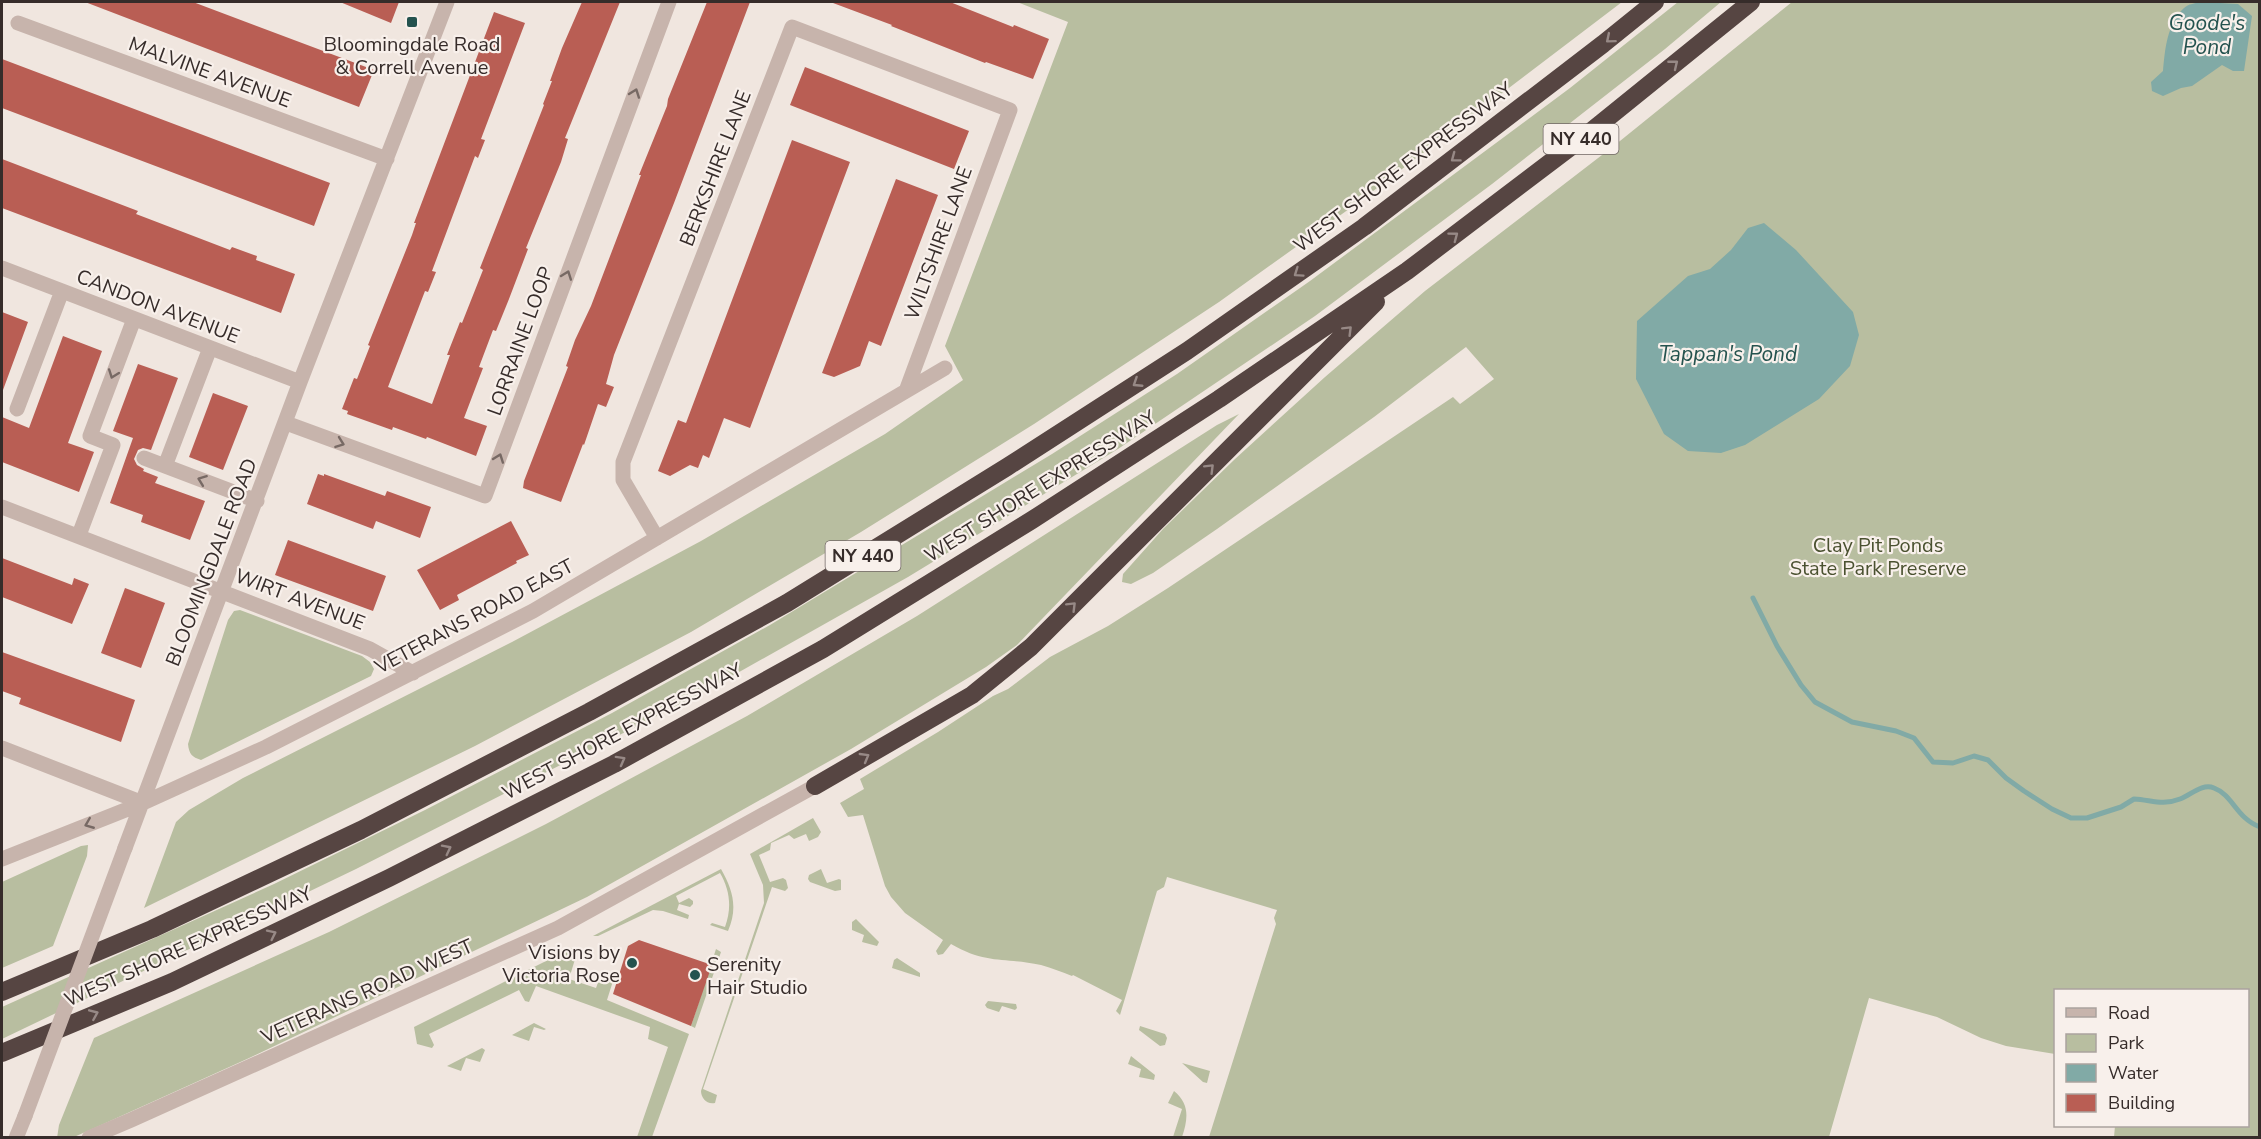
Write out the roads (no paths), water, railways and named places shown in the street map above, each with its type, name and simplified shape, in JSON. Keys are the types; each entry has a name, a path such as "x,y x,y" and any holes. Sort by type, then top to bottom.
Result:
{"highway":[{"name":"WEST SHORE EXPRESSWAY","path":"2,992 152,929 361,830 590,712 787,603 1017,461 1187,351 1364,227 1655,2"},
{"name":"WEST SHORE EXPRESSWAY","path":"2,1053 172,982 389,878 614,764 813,654 1032,520 1209,405 1407,271 1589,133 1751,2"},
{"path":"815,786 972,695 1031,647 1407,271"}],"street":[{"name":"BLOOMINGDALE ROAD","path":"16,1137 223,592 300,382 447,2"},
{"name":"LORRAINE LOOP","path":"285,423 485,496 669,2"},
{"name":"MALVINE AVENUE","path":"18,23 387,159"},
{"name":"BERKSHIRE LANE","path":"657,538 623,480 623,462 792,27 1010,110"},
{"name":"WILTSHIRE LANE","path":"906,391 1010,110"},
{"name":"CANDON AVENUE","path":"2,268 300,382"},
{"path":"17,409 62,291"},
{"path":"80,535 113,445 90,436 134,319"},
{"path":"165,466 210,348"},
{"name":"VETERANS ROAD EAST","path":"2,859 143,803 266,747 533,611 945,368"},
{"path":"144,458 257,501"},
{"name":"WIRT AVENUE","path":"2,507 80,535 370,649 413,673"},
{"path":"2,748 143,803"},
{"name":"VETERANS ROAD WEST","path":"89,1137 142,1116 558,928 815,786"}],"water":[{"name":"Goode's Pond","path":"2202,2 2238,4 2252,16 2244,71 2233,71 2222,65 2192,86 2163,96 2152,91 2151,82 2163,71 2170,29 2178,14 2192,4"},
{"name":"Tappan's Pond","path":"1764,223 1796,250 1853,312 1859,335 1850,366 1819,399 1745,445 1721,453 1688,451 1664,434 1636,379 1637,321 1688,276 1710,269 1731,250 1748,228"}],"waterway":[{"path":"1753,598 1777,646 1801,685 1815,702 1852,722 1896,731 1914,738 1933,762 1953,763 1974,756 1988,760 2006,778 2024,791 2071,818 2087,818 2121,807 2134,799 2174,801 2201,788 2210,787 2220,791 2245,818 2260,827"}],"place":[{"name":"Bloomingdale Road & Correll Avenue","path":"412,22"},
{"name":"Visions by Victoria Rose","path":"632,963"},
{"name":"Serenity Hair Studio","path":"695,975"}],"park label":[{"name":"Clay Pit Ponds State Park Preserve","path":"1878,556"}]}
